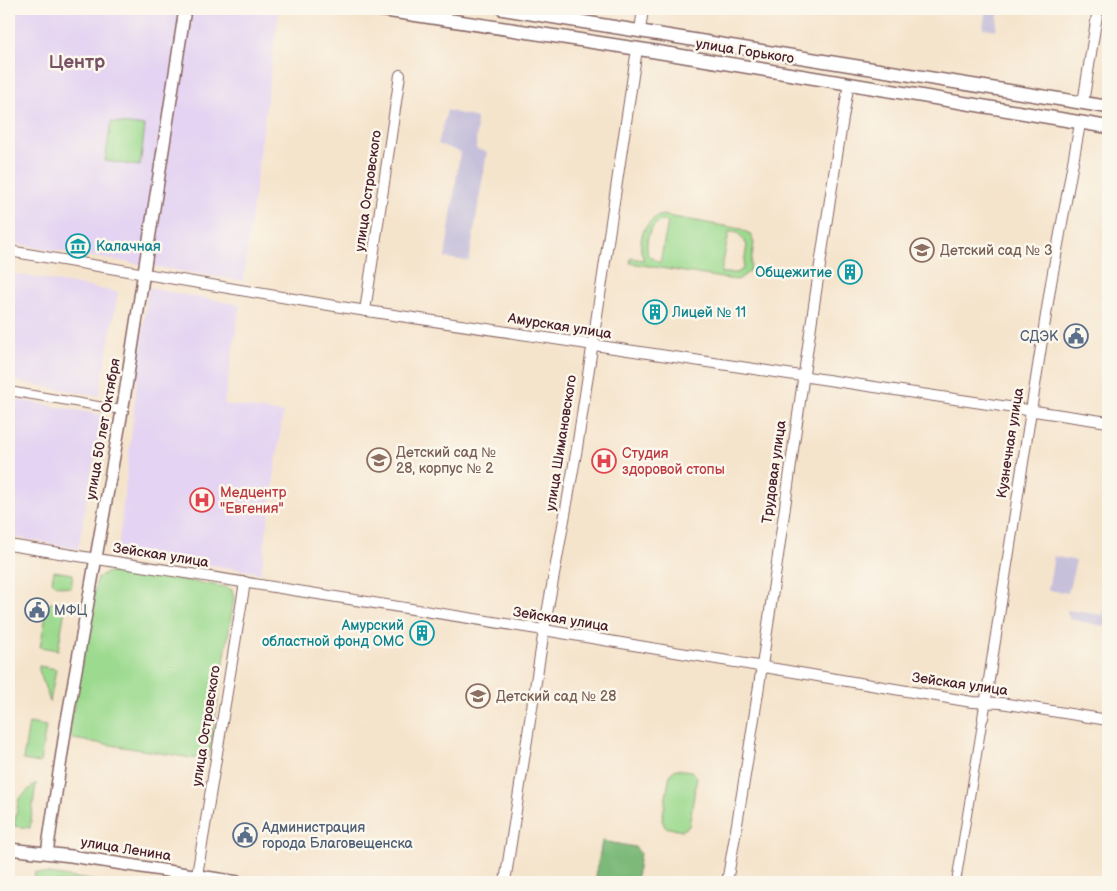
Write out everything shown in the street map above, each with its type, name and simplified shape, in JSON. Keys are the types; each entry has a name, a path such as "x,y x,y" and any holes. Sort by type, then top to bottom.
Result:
{"main road":[{"name":"улица 50 лет Октября","path":"48,853 66,726 122,410 185,9"},
{"name":"улица Горького","path":"376,9 408,11 849,83 1080,124 1108,127"},
{"name":"улица Горького","path":"503,9 1108,107"},
{"name":"улица Шимановского","path":"637,49 640,31"},
{"name":"Трудовая улица","path":"849,83 852,66"},
{"name":"Кузнечная улица","path":"1080,124 1083,103"},
{"name":"улица Ленина","path":"9,849 30,853 48,853 238,882"}],"street":[{"name":"улица Шимановского","path":"640,31 643,9"},
{"name":"Кузнечная улица","path":"1083,103 1098,9"},
{"name":"улица Шимановского","path":"504,882 592,345 637,49"},
{"name":"улица Островского","path":"365,311 400,74"},
{"name":"Трудовая улица","path":"727,882 849,83"},
{"name":"Кузнечная улица","path":"956,882 1031,410 1080,124"},
{"name":"Амурская улица","path":"9,251 365,311 1108,422"},
{"path":"9,391 122,410"},
{"name":"Зейская улица","path":"9,545 544,630 985,703 1001,703 1108,720"},
{"name":"улица Островского","path":"197,875 245,582"}],"shaded area":[{"path":"9,9 279,9 243,281 9,243"},
{"path":"986,9 999,9 996,30 983,28"},
{"path":"447,110 477,118 476,149 487,152 469,261 445,258 460,152 438,144"},
{"path":"9,273 118,292 99,396 9,380"},
{"path":"148,288 240,305 224,404 283,413 261,573 118,550"},
{"path":"9,398 102,415 78,549 9,536"},
{"path":"1054,556 1076,561 1068,593 1048,590"},
{"path":"1108,581 1108,627 1069,619 1067,610 1103,615"}],"green space":[{"path":"111,122 145,126 140,166 105,161"},
{"path":"662,215 741,229 750,234 754,243 750,271 738,280 630,263 631,258 644,260 641,240 646,227 655,218","holes":["661,221 668,222 660,263 648,255 647,245 650,231","729,232 738,233 747,245 743,269 737,273 721,273"]},
{"path":"115,569 226,587 232,590 234,598 210,751 207,758 198,759 73,739 69,733 97,578"},
{"path":"54,571 73,574 71,588 56,585 52,581"},
{"path":"55,601 66,603 58,650 40,647 48,605"},
{"path":"39,666 56,669 50,702 39,670"},
{"path":"29,723 46,726 40,763 23,760"},
{"path":"676,769 691,771 697,777 689,826 682,831 665,827 662,820 670,774"},
{"path":"36,783 30,828 14,826 19,799"},
{"path":"602,841 635,847 640,853 636,882 595,882"},
{"path":"35,872 103,882 34,882"}],"place":[{"name":"Калачная","path":"78,246"},
{"name":"Детский сад № 3","path":"922,250"},
{"name":"Общежитие","path":"850,272"},
{"name":"Лицей № 11","path":"655,312"},
{"name":"СДЭК","path":"1076,336"},
{"name":"Детский сад № 28, корпус № 2","path":"379,460"},
{"name":"Студия здоровой стопы","path":"604,461"},
{"name":"Медцентр \"Евгения\"","path":"202,500"},
{"name":"МФЦ","path":"37,610"},
{"name":"Амурский областной фонд ОМС","path":"422,633"},
{"name":"Детский сад № 28","path":"478,696"},
{"name":"Администрация города Благовещенска","path":"245,835"}],"district":[{"name":"Центр","path":"77,62"}]}
